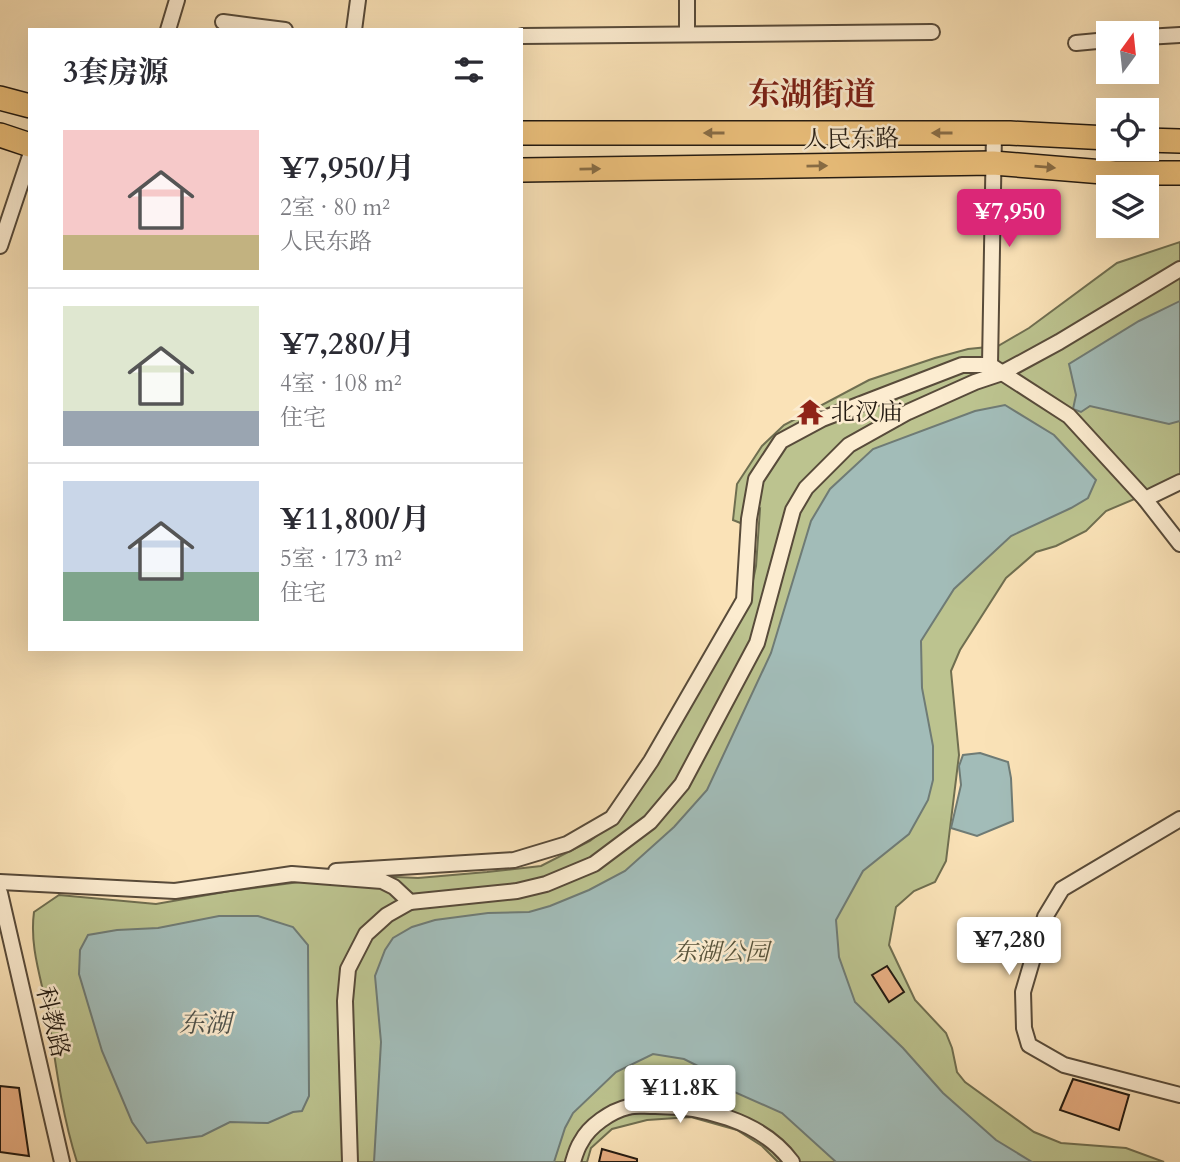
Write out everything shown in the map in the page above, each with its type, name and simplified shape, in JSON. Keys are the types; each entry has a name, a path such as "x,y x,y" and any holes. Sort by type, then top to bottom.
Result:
{"main road":[{"path":"0,98 28,105"},
{"name":"人民东路","path":"523,133 994,133 1096,137"},
{"path":"0,135 28,144"},
{"path":"1159,140 1180,141"},
{"name":"人民东路","path":"523,170 993,163 1115,173 1180,173"}],"street":[{"path":"169,28 177,0"},
{"path":"354,28 358,0"},
{"path":"687,0 687,34"},
{"path":"223,22 270,28"},
{"path":"523,36 932,32"},
{"path":"1159,36 1180,35"},
{"path":"1076,43 1096,41"},
{"path":"994,133 996,369"},
{"path":"0,246 28,162"},
{"path":"350,1162 345,1001 348,969 366,934 387,915 410,902 517,891 546,884 594,864 650,822 682,784 757,643 793,510 806,488 849,445 908,411 1059,342 1180,269"},
{"path":"0,882 174,891 292,874 514,860 567,844 612,818 652,761 744,600 749,519 756,479 781,441 822,419 962,365 996,369 1069,416 1145,499 1180,544"},
{"path":"1145,499 1180,482"},
{"path":"1180,819 1062,889 1045,917 1023,992 1024,1028 1029,1045 1064,1065 1180,1095"},
{"path":"292,874 382,881 394,887 410,902"},
{"name":"科教路","path":"0,893 62,1162"},
{"path":"573,1162 581,1140 603,1118 628,1107 671,1106 723,1116 756,1130 792,1162"}],"green space":[{"name":"东湖公园","path":"1180,242 1180,480 1106,511 1086,531 1056,546 1036,552 1006,578 960,650 951,671 959,755 946,861 935,882 914,891 896,907 889,945 915,1000 946,1033 957,1072 965,1082 1034,1132 1061,1143 1126,1148 1164,1162 778,1162 762,1146 737,1130 691,1117 647,1120 612,1129 591,1148 587,1162 77,1162 63,1109 49,1019 35,953 34,912 59,895 156,904 353,875 418,878 541,866 590,841 623,815 654,768 748,604 756,566 760,509 743,524 733,520 737,484 762,446 784,425 869,380 968,349 998,346 1029,328 1117,263"}],"water":[{"path":"1180,301 1180,421 1169,424 1090,406 1081,412 1073,409 1076,395 1069,364 1139,321"},
{"path":"1005,405 1054,435 1096,480 1088,498 1011,536 954,589 921,641 922,688 933,746 933,780 928,800 909,834 863,871 836,920 839,957 855,1002 903,1048 943,1093 996,1140 1032,1162 836,1162 782,1113 732,1091 718,1076 684,1059 653,1054 616,1072 573,1113 554,1162 374,1162 381,1042 375,976 393,938 412,927 435,920 488,913 529,912 550,906 625,871 674,827 707,790 771,653 811,521 830,489 873,449 975,411"},
{"path":"980,753 1008,762 1013,821 977,836 951,828 961,785 959,766 963,755"},
{"name":"东湖","path":"219,916 258,916 293,927 308,945 309,1096 302,1111 268,1123 230,1122 202,1136 147,1143 132,1122 102,1051 79,974 80,950 88,935 158,928"}],"building":[{"path":"887,966 904,992 889,1002 872,975"},
{"path":"1073,1079 1129,1095 1119,1130 1060,1110"},
{"path":"0,1086 19,1088 29,1156 0,1152"},
{"path":"602,1149 637,1159 637,1162 599,1162"}],"place":[{"name":"北汊庙","path":"810,412"}],"district":[{"name":"东湖街道","path":"812,94"}]}
